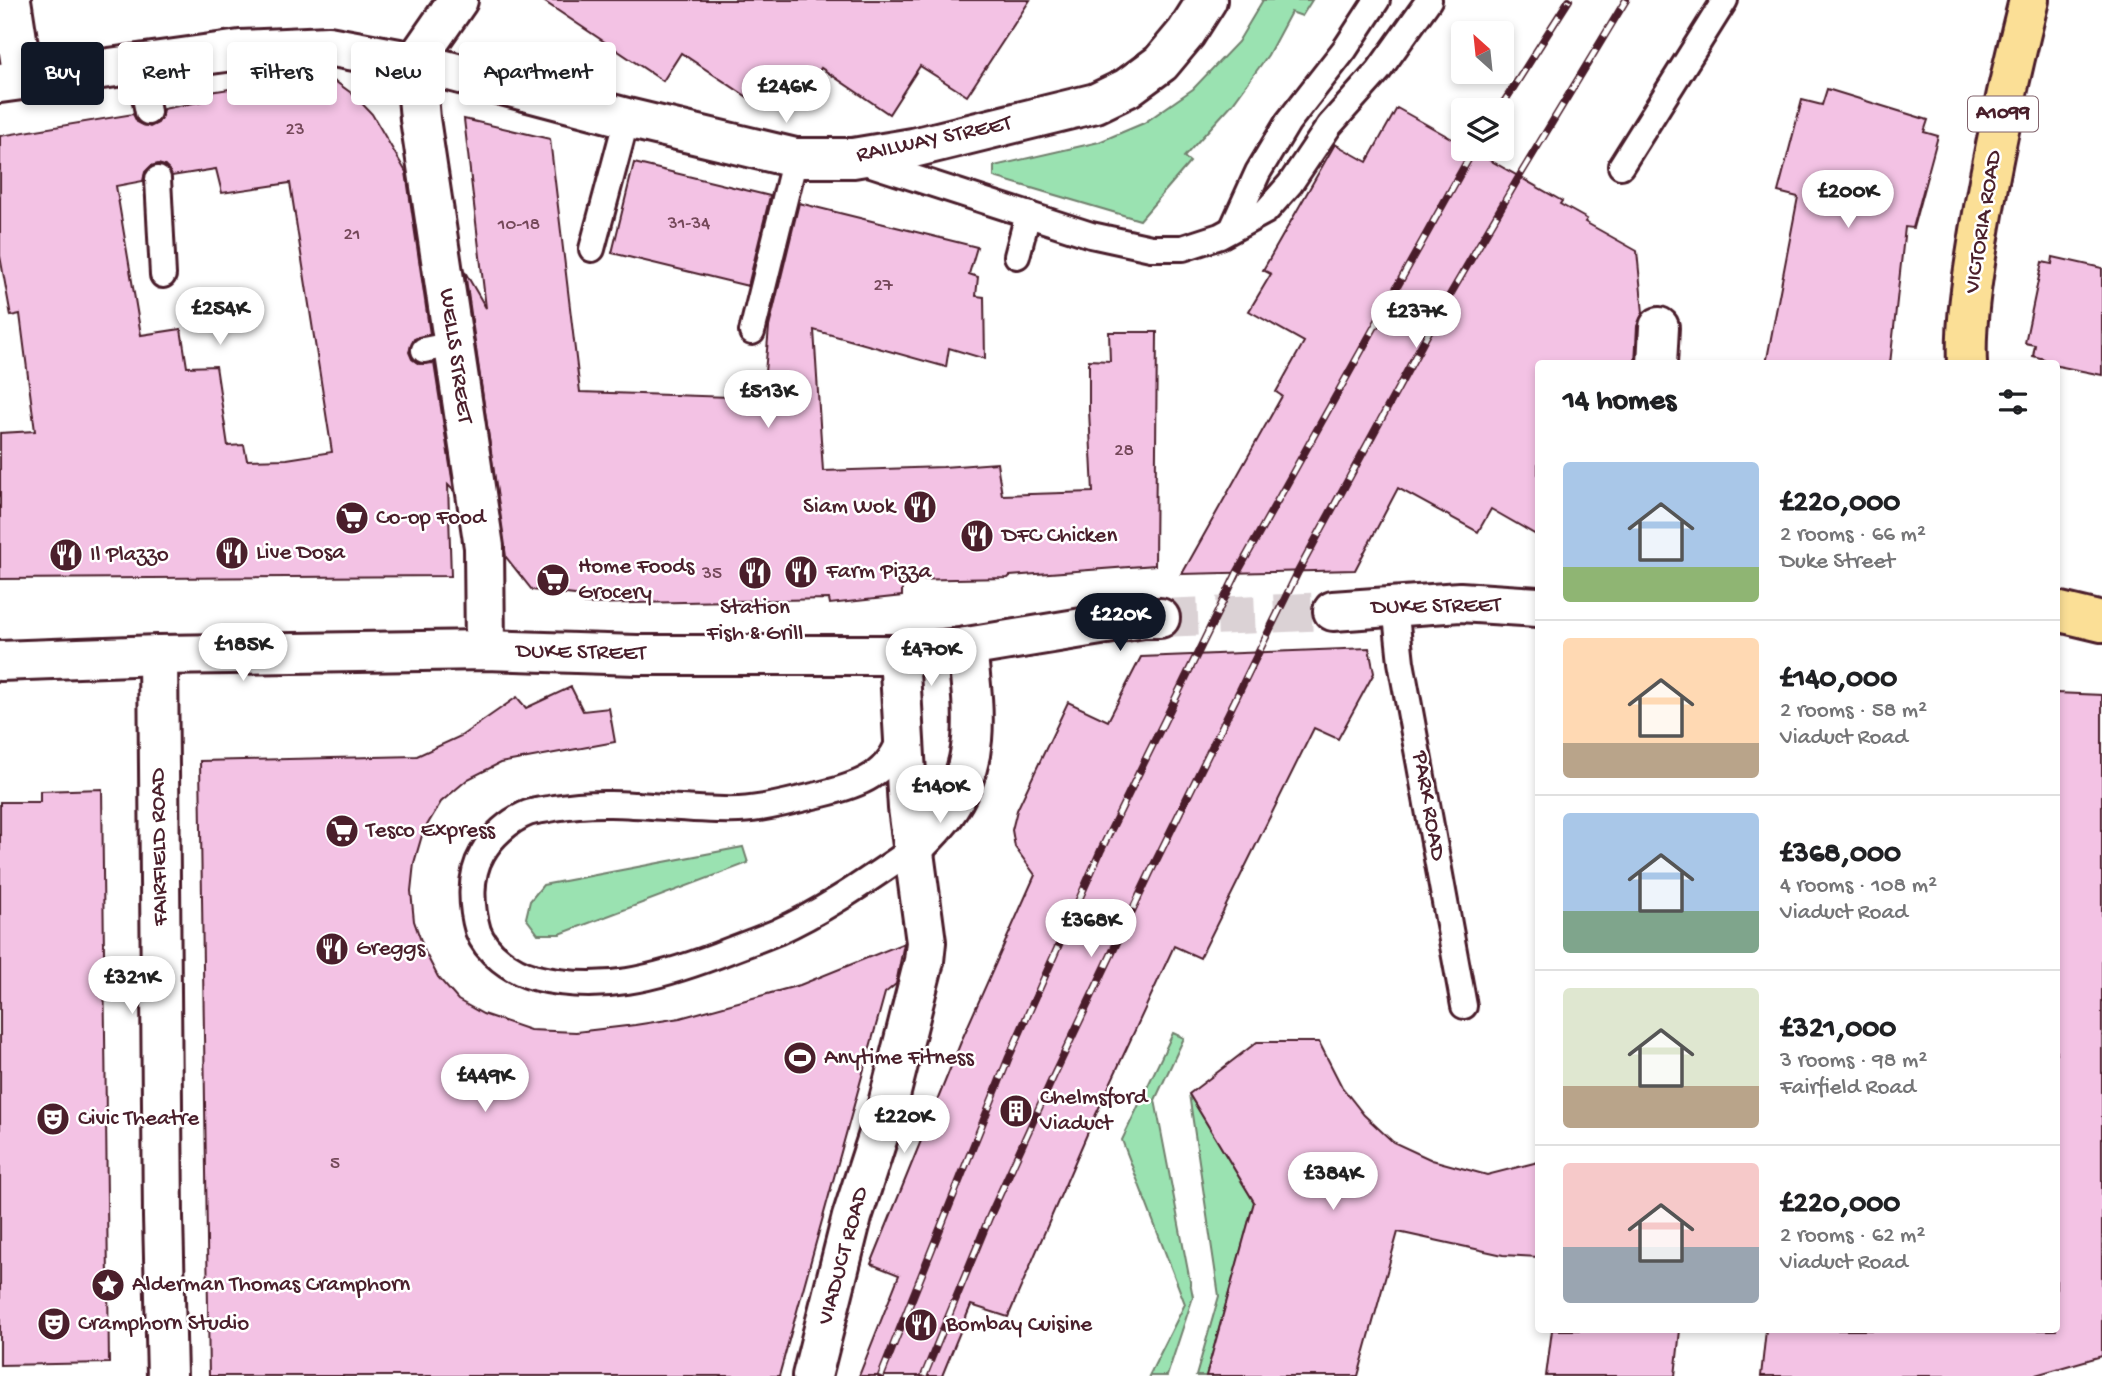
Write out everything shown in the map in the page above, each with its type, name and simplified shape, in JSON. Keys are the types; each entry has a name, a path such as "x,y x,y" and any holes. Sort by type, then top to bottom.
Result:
{"main road":[{"name":"VICTORIA ROAD","path":"1967,360 1973,273 1988,184 2029,0"},
{"path":"2060,612 2102,622"}],"street":[{"path":"11,0 12,80"},
{"path":"429,42 458,0"},
{"name":"RAILWAY STREET","path":"445,70 627,118 795,158 853,158 913,148 1096,103 1127,88 1161,63 1189,17 1206,0"},
{"name":"RAILWAY STREET","path":"213,53 328,46 351,50"},
{"name":"RAILWAY STREET","path":"12,80 118,66"},
{"name":"WELLS STREET","path":"419,105 439,347 484,547 485,650"},
{"path":"1657,360 1659,327"},
{"name":"DUKE STREET","path":"1333,611 1460,602 1535,607"},
{"name":"DUKE STREET","path":"0,661 159,655 485,650 636,655 899,655 967,647 1143,618 1160,618"},
{"path":"912,849 946,812 965,776 974,739 967,647"},
{"name":"FAIRFIELD ROAD","path":"159,655 163,1217 167,1376"},
{"name":"VIADUCT ROAD","path":"813,1376 852,1217 886,1112 924,961 926,942 908,808 899,655"}],"lane":[{"path":"1233,228 1258,172 1287,122 1345,49 1377,0"},
{"path":"853,158 1091,234 1151,248 1183,248 1220,236 1266,211 1290,184 1329,126 1379,71 1429,0"},
{"path":"1621,166 1725,0"},
{"path":"147,105 148,111"},
{"path":"592,249 627,118"},
{"path":"752,332 795,158"},
{"path":"158,179 163,275"},
{"path":"1017,256 1028,214"},
{"name":"PARK ROAD","path":"1395,606 1401,662 1464,1006"},
{"path":"904,726 896,752 878,774 841,789 782,803 729,810 602,803 528,813 491,838 475,866 472,904 479,934 497,958 523,974 561,984 608,985 672,972 778,932 850,892 912,849"}],"green space":[{"path":"1263,0 1312,0 1302,16 1291,12 1268,55 1233,103 1184,157 1190,162 1140,220 994,177 994,166 1099,142 1144,123 1193,89 1238,42"},
{"path":"743,847 748,863 560,934 538,934 526,918 530,901 543,885"},
{"path":"1173,1033 1184,1038 1155,1100 1193,1297 1167,1376 1149,1376 1185,1304 1122,1140"},
{"path":"1189,1094 1254,1202 1206,1376 1196,1376 1219,1296"}],"building":[{"path":"542,0 1030,0 967,96 920,66 889,114 821,68 800,101 769,81 755,102 681,53 663,81 616,50 616,42 605,42"},
{"path":"337,83 351,93 351,105 363,105 372,114 406,172 430,334 414,339 409,352 412,359 419,364 434,363 454,491 448,485 451,576 0,579 0,433 35,431 20,314 11,316 0,256 0,136 133,114 137,122 150,127 158,123 163,109 184,105 213,105 213,91 227,89 227,105 337,105","holes":["158,164 165,166 172,176 216,169 222,193 290,183 332,452 287,459 247,460 244,445 228,446 216,366 187,367 181,329 141,335 116,186 143,181 145,172"]},
{"path":"1827,89 1928,120 1924,132 1938,136 1913,228 1905,227 1890,360 1767,360 1798,197 1778,192 1802,100 1822,105"},
{"path":"1397,108 1451,138 1451,161 1491,161 1562,201 1560,204 1587,219 1585,222 1637,251 1643,313 1637,326 1635,360 1535,360 1535,534 1491,509 1478,532 1398,488 1355,570 1182,574 1282,396 1276,392 1304,342 1249,311 1271,274 1263,270 1335,144 1367,162"},
{"path":"464,119 550,139 580,392 730,397 731,382 764,384 769,327 799,203 977,247 969,274 978,277 976,296 984,297 985,359 949,348 946,367 814,330 823,471 997,463 1002,495 1093,492 1089,360 1110,361 1109,332 1157,332 1155,565 1008,578 902,580 902,596 830,604 829,599 584,604 583,596 532,590 506,557 465,272 486,308"},
{"path":"634,163 770,196 748,286 612,253"},
{"path":"2053,257 2102,268 2102,375 2060,366 2060,360 2044,360 2033,356 2035,345 2025,343 2042,262 2052,264"},
{"path":"1369,648 1374,673 1338,739 1314,728 1200,958 1174,946 1091,1125 1008,1317 971,1305 942,1376 859,1376 899,1275 871,1264 963,1037 1035,875 1015,847 1012,830 1017,810 1068,702 1108,721 1141,657"},
{"path":"571,687 583,711 609,708 615,742 500,763 468,779 441,802 423,832 414,863 411,891 414,921 425,952 438,977 458,1000 483,1014 530,1030 576,1032 635,1025 680,1018 800,985 904,943 896,984 885,993 779,1376 209,1376 200,761 417,756 461,736 517,697 526,708"},
{"path":"2060,693 2102,695 2102,1356 2032,1376 1761,1376 1766,1333 2060,1333"},
{"path":"102,789 109,1363 0,1365 0,802 40,802 40,791"},
{"path":"1257,1042 1319,1042 1342,1087 1364,1115 1393,1142 1432,1160 1487,1175 1535,1163 1535,1257 1503,1255 1398,1232 1358,1376 1206,1376 1254,1202 1189,1094"},
{"path":"1552,1333 1680,1333 1675,1376 1546,1376"}],"tunnel":[{"path":"1160,618 1333,611"}],"railway":[{"path":"1507,98 1569,0"},
{"path":"924,1376 989,1218 1054,1075 1298,572 1433,324 1626,0"},
{"path":"881,1376 1009,1057 1101,850 1237,573 1467,161"}],"place":[{"name":"Siam Wok","path":"920,507"},
{"name":"Co-op Food","path":"352,518"},
{"name":"DFC Chicken","path":"977,536"},
{"name":"Live Dosa","path":"232,553"},
{"name":"Il Plazzo","path":"66,555"},
{"name":"Farm Pizza","path":"801,572"},
{"name":"Station Fish & Grill","path":"755,573"},
{"name":"Home Foods Grocery","path":"553,580"},
{"name":"Tesco Express","path":"342,831"},
{"name":"Greggs","path":"332,949"},
{"name":"Anytime Fitness","path":"800,1058"},
{"name":"Chelmsford Viaduct","path":"1016,1111"},
{"name":"Civic Theatre","path":"53,1119"},
{"name":"Alderman Thomas Cramphorn","path":"108,1285"},
{"name":"Cramphorn Studio","path":"54,1324"},
{"name":"Bombay Cuisine","path":"921,1325"}]}
